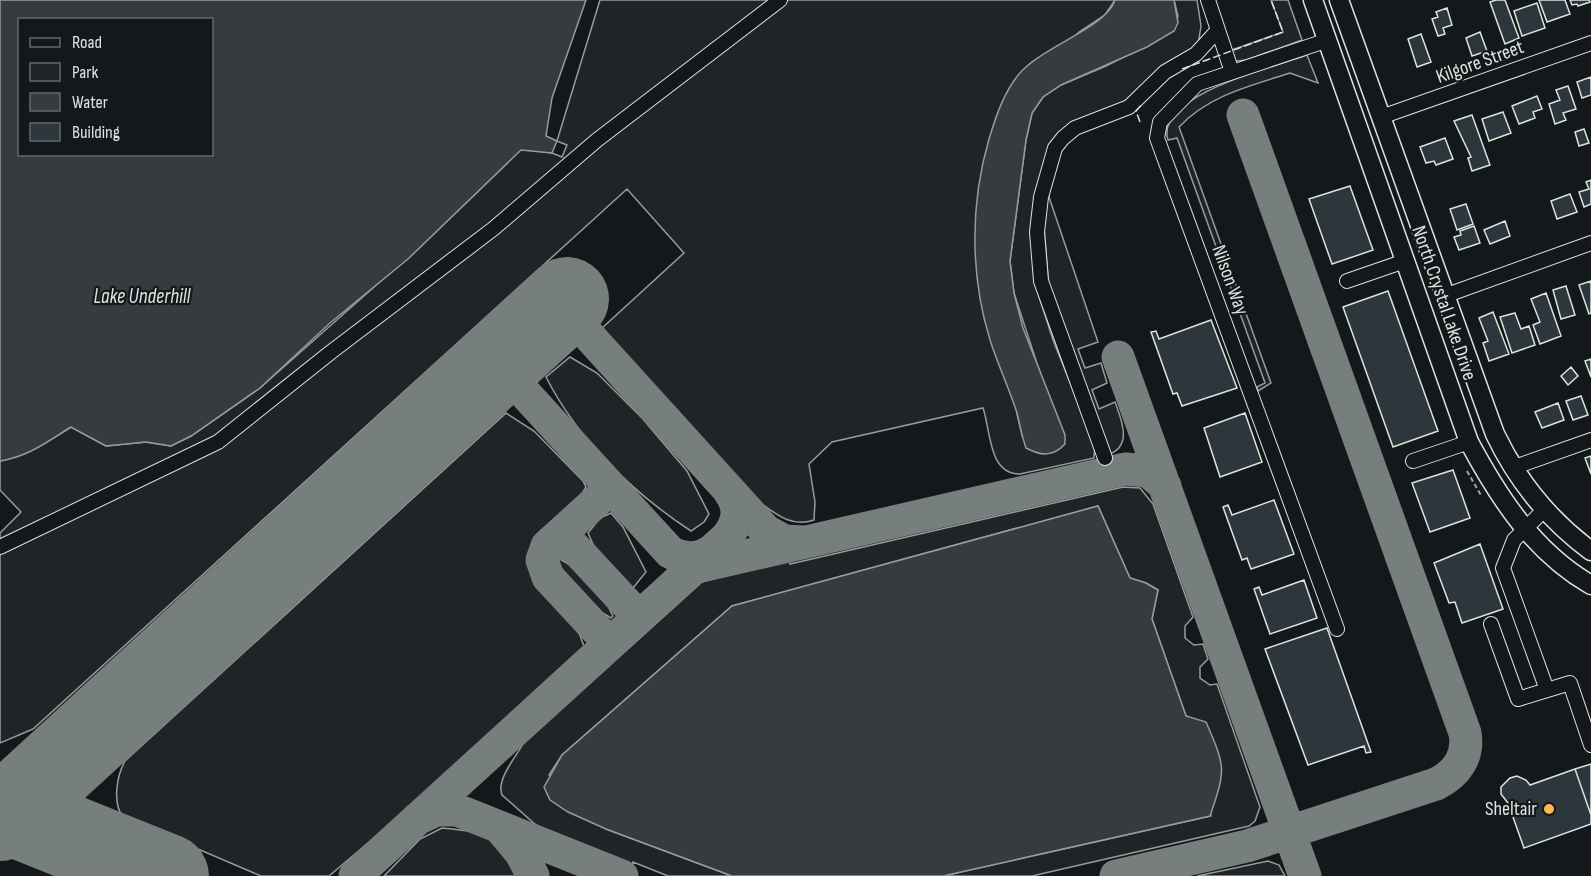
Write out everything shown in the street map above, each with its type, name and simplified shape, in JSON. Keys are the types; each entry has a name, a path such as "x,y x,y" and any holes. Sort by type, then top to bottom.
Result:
{"main road":[{"name":"North Crystal Lake Drive","path":"1313,0 1469,442 1488,478 1524,529 1553,556 1591,585"},
{"name":"North Crystal Lake Drive","path":"1339,0 1447,295 1495,434 1512,468 1545,509 1591,551"}],"street":[{"path":"0,547 218,442 331,352 493,229 597,140 780,0"},
{"path":"1208,0 1232,72"},
{"path":"1105,458 1041,281 1037,232 1041,197 1055,148 1063,138 1075,128 1130,106 1164,72 1196,54 1218,30"},
{"name":"Nilson Way","path":"1328,40 1197,84 1183,96 1161,122 1157,138 1337,629"},
{"name":"Kilgore Street","path":"1381,117 1591,43"},
{"path":"1447,295 1591,243"},
{"path":"1347,281 1405,261"},
{"path":"1512,468 1591,440"},
{"path":"1413,460 1469,442"},
{"path":"1545,509 1524,529 1507,552 1503,568 1546,690"},
{"path":"1491,624 1518,699 1570,683 1591,745"}],"green space":[{"path":"600,0 773,0 499,217 216,436 0,542 0,533 21,512 0,490 0,461 29,452 71,427 106,446 146,442 171,446 191,436 260,388 426,241 521,149 552,153 562,157 567,145 557,141"},
{"path":"785,0 1115,0 1105,15 1079,32 996,117 1017,414 1022,435 1043,382 1014,293 1010,261 1026,140 1032,113 1043,97 1061,85 1106,66 1174,31 1178,16 1174,0 1197,0 1201,26 1198,45 1125,103 1055,138 1036,287 1053,340 1095,445 1094,458 1020,474 1010,472 1002,467 992,450 983,408 832,442 809,464 815,502 814,520 798,522 778,515 758,501 601,329 684,253 627,189 33,729 0,743 0,550 203,456 649,102"},
{"path":"1271,0 1288,0 1302,40 1247,60 1236,61 1229,51 1283,32"},
{"path":"1307,55 1318,83 1290,73 1260,82 1217,99 1203,107 1179,127 1271,383 1258,391 1257,387 1265,383 1177,138 1168,140 1169,124 1180,109 1198,96 1246,75"},
{"path":"1048,194 1098,342 1078,349 1085,368 1101,363 1107,383 1092,390 1099,409 1115,402 1122,425 1123,440 1120,446 1107,455 1049,288 1043,214"},
{"path":"570,357 597,373 642,418 687,471 709,514 704,522 691,531 669,516 628,482 591,443 559,400 546,377"},
{"path":"506,413 534,431 583,481 586,487 570,513 539,546 535,563 541,579 574,620 584,646 394,821 329,876 261,876 123,817 118,804 117,789 125,761"},
{"path":"1123,487 1140,488 1153,504 1193,617 1185,626 1185,638 1194,645 1203,644 1208,659 1200,667 1200,678 1210,685 1217,684 1260,807 1255,821 1249,826 1032,876 943,876 1211,816 1196,721 1186,716 1152,619 1158,590 1130,578 1098,506 732,606 562,755 549,775 606,829 732,876 668,876 633,862 631,867 536,825 502,795 504,776 523,744 702,582 789,557 790,564"},
{"path":"611,513 623,527 646,572 633,588 605,565 588,533 600,518"},
{"path":"560,559 579,571 598,589 613,616 611,618 579,595 563,572 558,561"},
{"path":"442,828 468,831 489,837 504,851 516,876 384,876 420,839"},
{"path":"1268,861 1279,865 1285,876 1197,876"}],"water":[{"name":"Lake Underhill","path":"0,0 586,0 552,98 546,136 557,141 552,153 521,150 408,259 330,323 260,388 191,436 171,446 146,442 106,446 71,427 29,452 0,461"},
{"path":"1115,0 1174,0 1178,23 1174,31 1147,47 1061,85 1043,97 1032,113 1026,140 1010,261 1014,293 1023,328 1065,435 1065,444 1056,451 1042,454 1026,448 1017,413 983,315 975,240 978,189 992,130 1001,105 1019,74 1042,55 1099,20"},
{"path":"1098,506 1130,578 1158,590 1152,619 1186,716 1206,722 1217,749 1222,769 1210,816 943,876 732,876 606,829 568,812 550,800 544,787 562,755 732,606"}],"building":[{"path":"1505,0 1519,38 1505,44 1490,2"},
{"path":"1539,0 1565,0 1570,14 1547,22"},
{"path":"1570,0 1589,0 1590,2 1578,6 1577,4 1572,5"},
{"path":"1537,3 1545,28 1522,36 1514,11"},
{"path":"1447,8 1452,25 1443,28 1445,34 1438,36 1432,19 1438,17 1436,12"},
{"path":"1480,32 1487,51 1472,56 1466,38"},
{"path":"1421,34 1431,62 1417,67 1408,39"},
{"path":"1591,77 1591,95 1582,98 1577,82"},
{"path":"1568,86 1576,109 1563,113 1566,120 1555,124 1549,104 1560,100 1556,90"},
{"path":"1537,96 1542,109 1533,112 1535,118 1519,124 1512,106"},
{"path":"1503,112 1511,133 1489,141 1482,119"},
{"path":"1472,115 1490,165 1472,171 1468,158 1471,157 1454,121"},
{"path":"1584,129 1589,143 1579,146 1575,132"},
{"path":"1445,138 1453,159 1436,165 1434,161 1426,163 1420,147"},
{"path":"1591,180 1591,204 1584,207 1579,192 1589,189 1586,182"},
{"path":"1350,186 1373,250 1332,264 1309,199"},
{"path":"1570,194 1577,212 1557,219 1551,201"},
{"path":"1466,204 1473,224 1457,230 1450,209"},
{"path":"1505,221 1510,236 1490,244 1484,230"},
{"path":"1474,226 1480,243 1459,250 1454,237 1461,235 1460,231"},
{"path":"1591,281 1591,313 1589,314 1579,285"},
{"path":"1566,286 1575,315 1561,319 1553,290"},
{"path":"1388,291 1438,431 1393,447 1343,307"},
{"path":"1546,293 1561,336 1540,344 1533,325 1540,322 1531,299"},
{"path":"1493,312 1509,354 1489,361 1483,343 1488,341 1479,318"},
{"path":"1515,313 1521,329 1529,326 1535,345 1512,353 1500,317"},
{"path":"1211,320 1237,388 1182,406 1177,393 1173,394 1151,332 1156,331 1159,339"},
{"path":"1591,359 1591,377 1585,361"},
{"path":"1571,367 1578,376 1568,385 1561,376"},
{"path":"1581,396 1588,415 1573,420 1566,401"},
{"path":"1558,403 1564,420 1542,428 1535,412"},
{"path":"1245,413 1262,462 1220,477 1204,428"},
{"path":"1591,456 1591,474 1585,458"},
{"path":"1453,470 1470,518 1430,532 1412,483"},
{"path":"1274,500 1294,554 1251,569 1247,558 1242,560 1223,507 1228,505 1232,515"},
{"path":"1480,544 1503,609 1462,623 1455,602 1449,603 1434,563"},
{"path":"1304,580 1317,618 1270,634 1254,589 1259,587 1262,595"},
{"path":"1327,628 1371,752 1366,753 1364,746 1308,765 1265,649"},
{"path":"1591,764 1591,815 1575,769"},
{"name":"Sheltair","path":"1575,769 1591,815 1591,824 1524,848 1508,803 1501,794 1501,787 1510,778 1517,776 1526,780 1530,785"}],"taxiway":[{"path":"1116,876 1247,846 1436,784 1455,770 1465,749 1465,733 1243,115"},
{"path":"561,305 766,531 784,541 803,542"},
{"path":"1118,357 1305,876"},
{"path":"473,386 499,380 520,388 670,552 681,557 692,558 714,549"},
{"path":"697,567 1125,469 1148,471 1165,486"},
{"path":"610,644 548,577 542,560 547,546 611,488"},
{"path":"355,876 726,538 734,527 737,515 737,509 729,491"},
{"path":"547,546 562,542 573,546 639,617"},
{"path":"417,819 436,810 457,810 622,876"},
{"path":"500,828 521,853 533,876"}],"runway":[{"path":"0,819 567,299"},
{"path":"0,809 167,876"}],"fence":[{"path":"1182,69 1283,32 1271,0"},
{"path":"1140,122 1136,111 1142,104"}],"place":[{"name":"Sheltair","path":"1549,809"}]}
